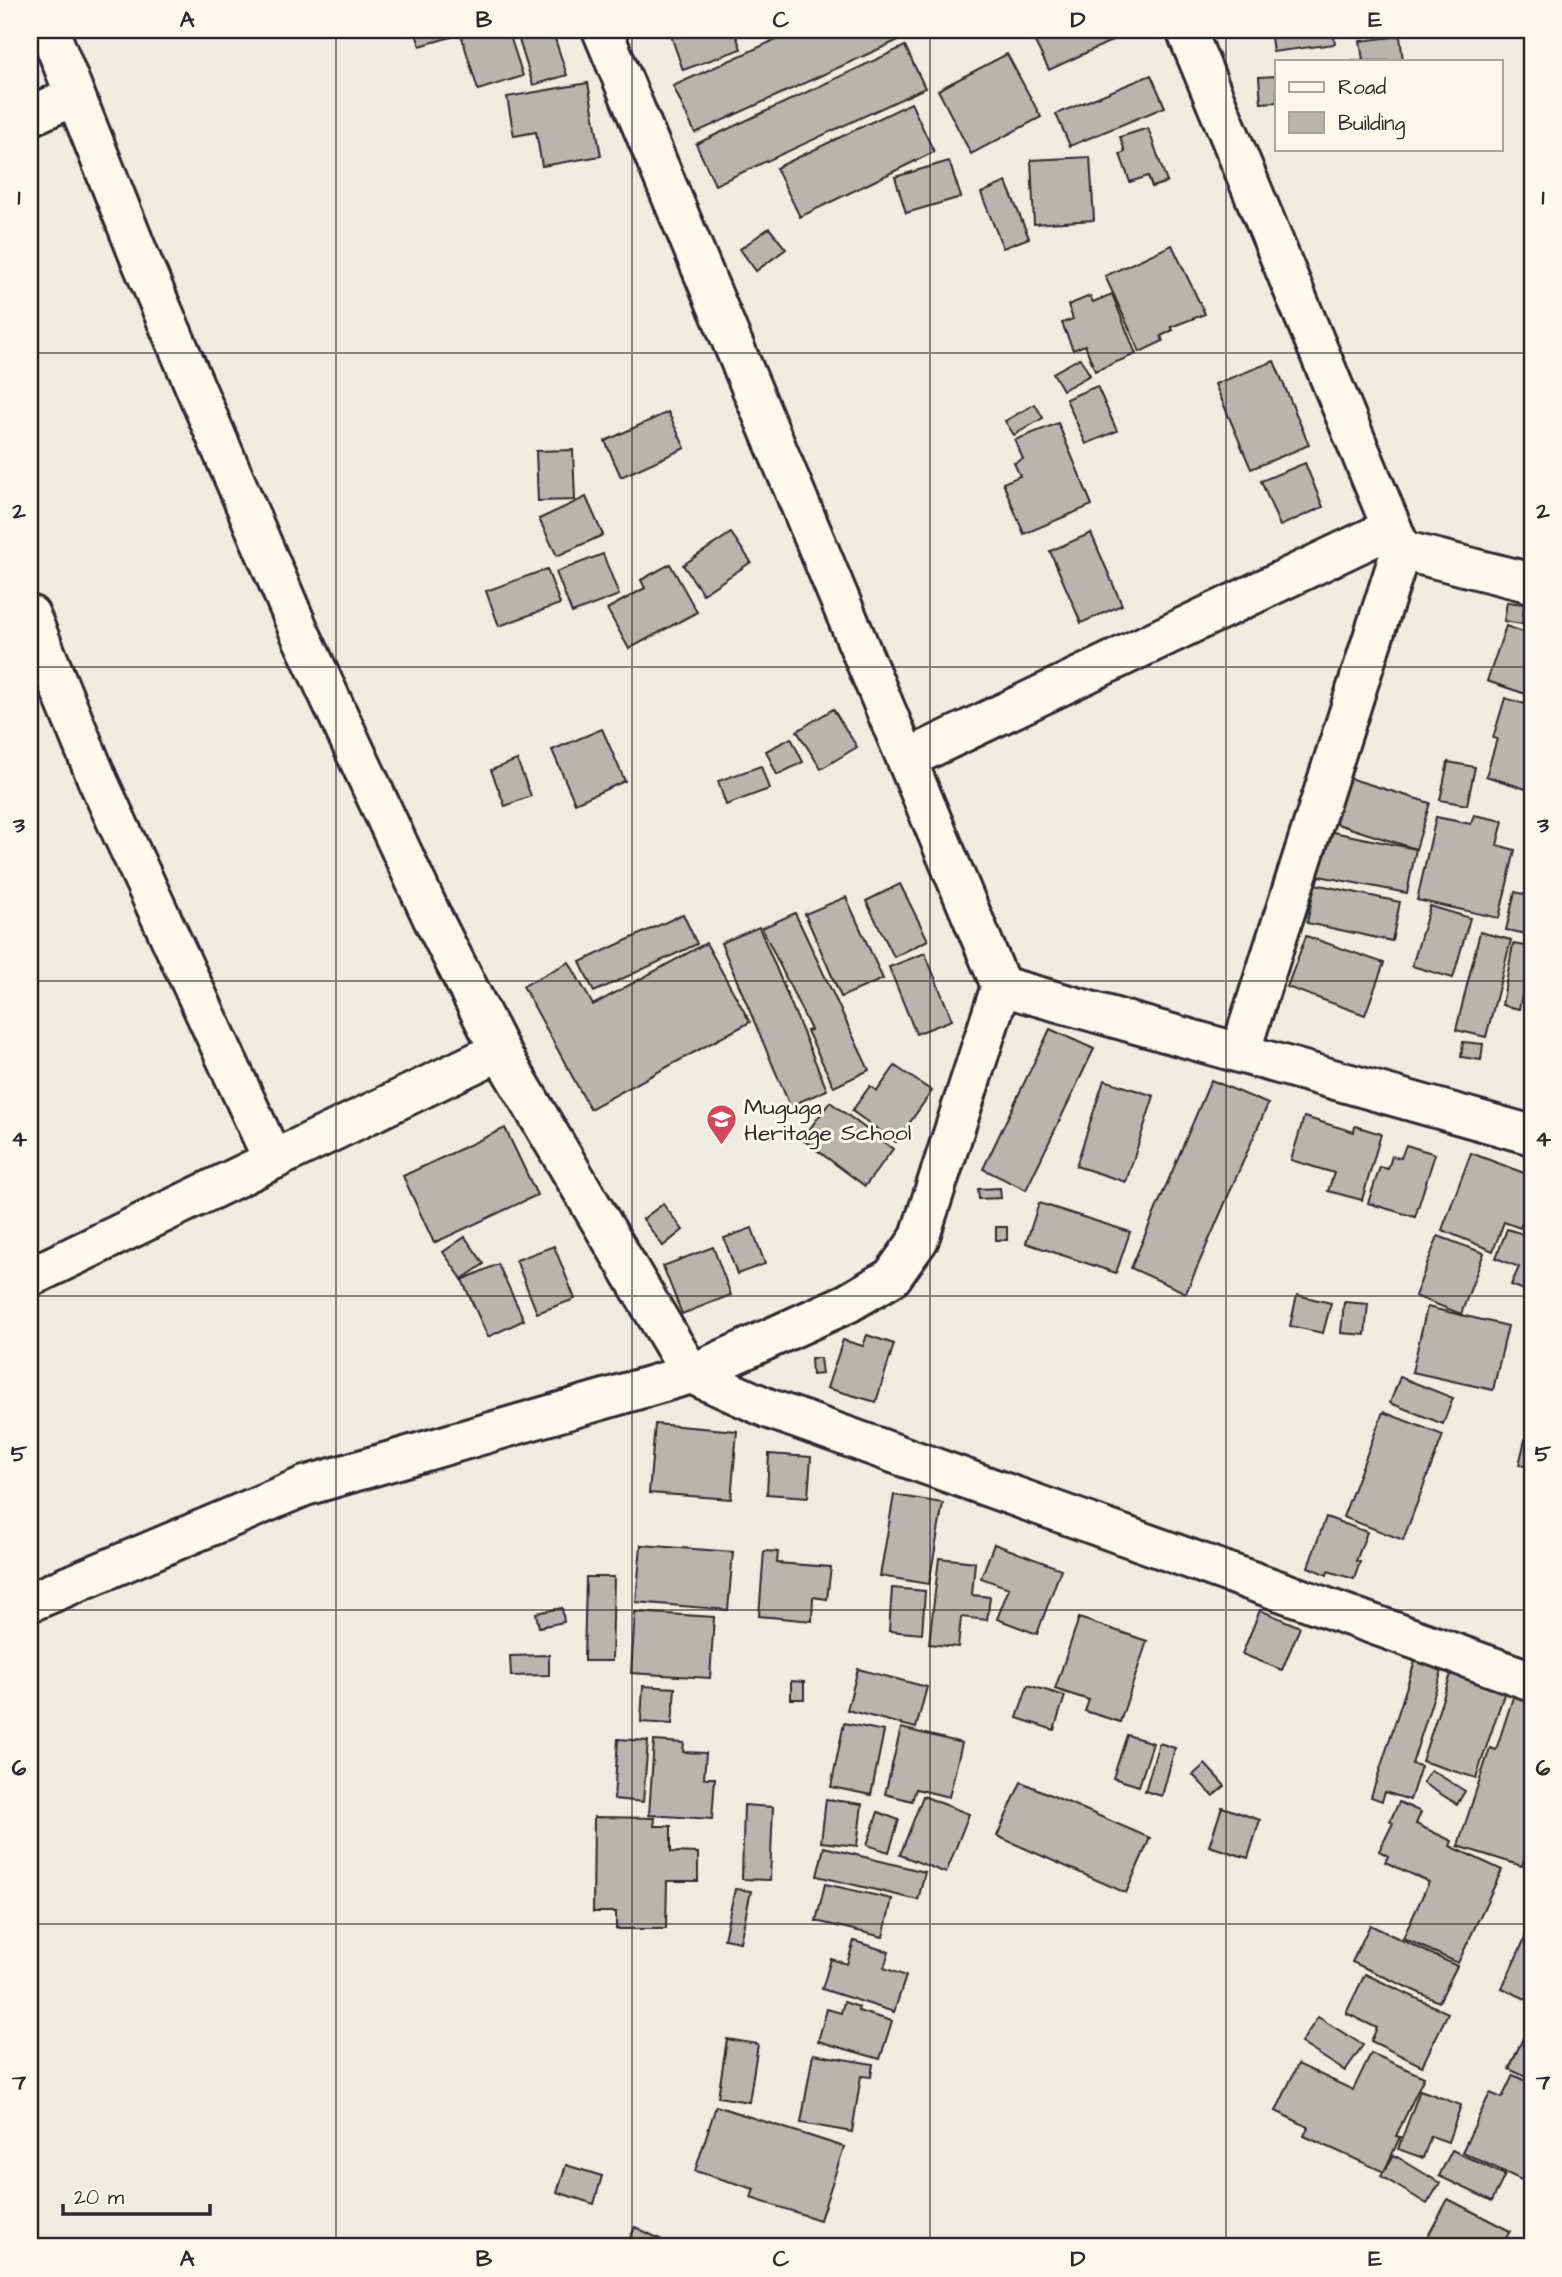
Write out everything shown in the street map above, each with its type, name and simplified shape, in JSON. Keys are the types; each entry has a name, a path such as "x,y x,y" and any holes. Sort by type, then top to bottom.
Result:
{"street":[{"path":"49,30 138,253 300,633 433,919 500,1051 691,1374 767,1408 1532,1681"},
{"path":"30,1602 305,1486 691,1374 848,1303 892,1277 919,1239 1001,986 603,30"},
{"path":"1186,30 1396,539 1240,1052"},
{"path":"30,116 75,96"},
{"path":"907,759 1396,539 1532,583"},
{"path":"30,615 97,780 273,1160"},
{"path":"1001,986 1532,1135"},
{"path":"30,1277 500,1051"}],"building":[{"path":"415,30 508,30 523,76 478,90 461,34 420,46"},
{"path":"516,30 552,30 567,75 533,85"},
{"path":"669,30 734,30 741,49 683,70"},
{"path":"797,30 899,30 903,38 695,133 673,86"},
{"path":"1056,30 1135,30 1049,70 1034,40"},
{"path":"1270,30 1333,30 1335,44 1273,52"},
{"path":"1400,36 1403,60 1363,60 1360,41"},
{"path":"905,46 925,88 715,185 696,144"},
{"path":"1007,54 1041,117 971,154 938,90"},
{"path":"1151,75 1165,107 1070,146 1056,114"},
{"path":"1275,76 1275,102 1261,103 1259,77"},
{"path":"588,83 601,156 542,166 536,132 514,136 507,97"},
{"path":"911,103 934,152 800,217 776,168"},
{"path":"1148,128 1167,182 1152,187 1148,176 1130,182 1120,154 1125,152 1120,137"},
{"path":"1090,157 1094,220 1034,224 1031,160"},
{"path":"949,161 961,197 906,213 895,177"},
{"path":"1006,182 1029,238 1003,248 981,193"},
{"path":"769,228 786,249 756,271 740,249"},
{"path":"1172,245 1205,314 1171,327 1173,330 1161,336 1163,341 1140,352 1105,276"},
{"path":"1112,294 1136,354 1095,371 1085,345 1073,350 1062,323 1073,319 1068,305 1090,296 1093,302"},
{"path":"1080,358 1090,375 1063,390 1053,373"},
{"path":"1274,361 1309,445 1251,469 1215,384"},
{"path":"1097,386 1117,431 1086,444 1066,399"},
{"path":"1035,404 1043,418 1014,435 1005,421"},
{"path":"668,412 685,448 621,477 605,441"},
{"path":"1058,423 1092,505 1024,534 1003,483 1020,476 1014,463 1023,459 1015,440"},
{"path":"573,450 575,500 538,501 536,451"},
{"path":"1305,463 1323,507 1280,526 1261,481"},
{"path":"586,497 603,535 557,556 539,519"},
{"path":"731,533 751,562 703,594 683,565"},
{"path":"1091,533 1122,605 1081,623 1050,551"},
{"path":"603,554 619,595 572,613 556,572"},
{"path":"670,564 697,612 629,649 607,609 645,588 641,580"},
{"path":"547,569 560,604 499,626 486,591"},
{"path":"1507,602 1524,604 1522,624 1504,621"},
{"path":"1506,626 1532,635 1532,696 1487,681"},
{"path":"1505,698 1532,706 1532,791 1486,776 1497,739 1493,738"},
{"path":"833,709 857,747 821,769 797,731"},
{"path":"602,729 625,781 575,803 552,750"},
{"path":"791,738 803,762 777,775 766,751"},
{"path":"517,760 531,796 505,806 491,770"},
{"path":"1448,762 1475,767 1467,805 1440,800"},
{"path":"761,766 769,789 726,805 718,781"},
{"path":"1349,778 1430,803 1416,849 1334,823"},
{"path":"1474,815 1503,821 1497,845 1515,850 1499,918 1417,900 1436,817 1471,824"},
{"path":"1323,830 1416,849 1407,893 1314,875"},
{"path":"900,884 928,940 894,957 866,901"},
{"path":"1315,884 1400,902 1392,941 1307,923"},
{"path":"1515,892 1532,896 1532,935 1506,930"},
{"path":"846,897 883,979 841,997 805,914"},
{"path":"1430,906 1470,918 1453,978 1412,966"},
{"path":"795,913 869,1070 834,1087 807,1031 811,1030 762,928"},
{"path":"683,914 697,944 594,992 580,962"},
{"path":"759,927 827,1090 790,1106 721,943"},
{"path":"1480,932 1511,940 1486,1037 1456,1030"},
{"path":"1306,936 1384,963 1365,1015 1287,987"},
{"path":"706,943 750,1022 590,1109 523,986 569,962 593,1005"},
{"path":"1513,944 1532,947 1519,1009 1502,1005"},
{"path":"925,953 952,1020 916,1034 889,967"},
{"path":"1050,1029 1094,1049 1026,1190 983,1169"},
{"path":"1463,1042 1483,1044 1481,1060 1461,1057"},
{"path":"895,1066 932,1091 896,1142 852,1111 870,1086 877,1091"},
{"path":"1104,1080 1154,1096 1126,1182 1076,1166"},
{"path":"1211,1080 1268,1104 1186,1293 1131,1268"},
{"path":"830,1102 893,1149 865,1186 802,1139"},
{"path":"1304,1117 1354,1132 1355,1126 1381,1134 1362,1200 1328,1191 1334,1173 1291,1160"},
{"path":"505,1128 537,1195 434,1243 403,1176"},
{"path":"1406,1145 1435,1154 1415,1217 1368,1203 1380,1167 1388,1169 1392,1156 1401,1158"},
{"path":"1471,1153 1532,1176 1532,1196 1520,1228 1504,1222 1493,1251 1442,1230"},
{"path":"1000,1188 1001,1198 979,1199 978,1189"},
{"path":"1039,1203 1130,1232 1116,1273 1026,1243"},
{"path":"663,1204 683,1230 663,1246 643,1219"},
{"path":"1532,1219 1532,1293 1511,1285 1519,1267 1496,1258 1507,1229 1526,1235"},
{"path":"996,1227 1007,1227 1007,1240 996,1240"},
{"path":"752,1228 765,1264 737,1274 724,1238"},
{"path":"1438,1236 1484,1253 1461,1314 1415,1296"},
{"path":"465,1237 484,1264 462,1279 443,1252"},
{"path":"554,1246 575,1299 537,1313 516,1260"},
{"path":"713,1247 731,1295 682,1314 663,1266"},
{"path":"498,1264 524,1320 488,1337 462,1280"},
{"path":"1297,1295 1331,1303 1323,1333 1290,1326"},
{"path":"1344,1302 1368,1304 1365,1335 1341,1333"},
{"path":"1427,1307 1508,1326 1493,1390 1412,1372"},
{"path":"867,1335 894,1344 876,1402 827,1388 843,1340 863,1346"},
{"path":"811,1358 820,1358 822,1374 812,1375"},
{"path":"1400,1377 1453,1398 1443,1424 1390,1403"},
{"path":"1383,1412 1443,1435 1403,1540 1343,1517"},
{"path":"655,1424 737,1431 731,1499 649,1493"},
{"path":"1528,1427 1532,1428 1532,1467 1519,1465"},
{"path":"769,1454 811,1457 808,1497 767,1494"},
{"path":"894,1495 943,1503 929,1584 880,1576"},
{"path":"1326,1517 1367,1532 1356,1561 1360,1562 1354,1579 1328,1571 1327,1575 1308,1567"},
{"path":"994,1544 1061,1569 1037,1634 997,1619 1009,1588 981,1578"},
{"path":"641,1545 733,1552 728,1610 636,1602"},
{"path":"764,1551 778,1552 777,1563 831,1567 827,1599 813,1597 812,1621 759,1616"},
{"path":"939,1558 975,1562 972,1595 990,1597 987,1620 961,1617 958,1647 929,1644"},
{"path":"586,1577 614,1577 612,1661 584,1661"},
{"path":"892,1588 925,1591 922,1634 889,1631"},
{"path":"562,1608 564,1622 539,1627 536,1613"},
{"path":"1260,1610 1300,1627 1282,1670 1242,1654"},
{"path":"635,1612 714,1617 710,1678 631,1673"},
{"path":"1079,1618 1147,1641 1120,1722 1085,1711 1089,1700 1055,1689"},
{"path":"1420,1646 1447,1655 1412,1764 1421,1766 1410,1800 1385,1792 1382,1801 1371,1797"},
{"path":"549,1655 549,1675 511,1676 510,1656"},
{"path":"858,1669 927,1687 916,1728 847,1710"},
{"path":"1452,1671 1506,1688 1476,1778 1422,1761"},
{"path":"791,1681 804,1682 804,1699 791,1699"},
{"path":"1028,1685 1065,1696 1054,1730 1017,1718"},
{"path":"643,1686 675,1688 672,1724 641,1722"},
{"path":"1515,1691 1532,1697 1532,1834 1522,1866 1458,1846 1490,1748 1496,1750"},
{"path":"844,1723 884,1731 871,1795 831,1787"},
{"path":"901,1728 962,1743 949,1797 916,1789 912,1801 885,1794"},
{"path":"1127,1735 1153,1743 1139,1786 1113,1778"},
{"path":"618,1739 648,1741 643,1802 614,1799"},
{"path":"654,1741 684,1743 683,1752 706,1753 704,1778 715,1778 712,1819 649,1815"},
{"path":"1159,1743 1175,1748 1162,1796 1145,1791"},
{"path":"1205,1764 1225,1786 1213,1796 1193,1775"},
{"path":"1431,1770 1465,1791 1457,1804 1423,1783"},
{"path":"1021,1782 1150,1838 1126,1893 997,1836"},
{"path":"923,1796 969,1814 946,1873 900,1855"},
{"path":"826,1799 862,1804 857,1846 821,1842"},
{"path":"1399,1802 1421,1812 1416,1824 1452,1841 1450,1846 1502,1870 1458,1963 1403,1938 1429,1882 1385,1862 1388,1856 1379,1851 1393,1823 1390,1821"},
{"path":"744,1805 773,1807 770,1880 742,1879"},
{"path":"1222,1807 1260,1820 1248,1858 1209,1846"},
{"path":"878,1812 899,1820 889,1852 867,1845"},
{"path":"594,1817 655,1818 654,1826 671,1826 671,1852 698,1853 698,1881 667,1881 666,1929 616,1929 616,1912 593,1912"},
{"path":"824,1847 925,1872 918,1900 817,1876"},
{"path":"825,1884 892,1899 883,1937 816,1921"},
{"path":"735,1889 751,1891 740,1942 724,1939"},
{"path":"1532,1923 1532,2002 1502,1988"},
{"path":"1370,1925 1457,1966 1439,2002 1352,1962"},
{"path":"854,1941 889,1952 884,1968 906,1976 894,2012 822,1989 831,1959 847,1964"},
{"path":"1365,1974 1448,2013 1422,2066 1371,2041 1377,2028 1346,2013"},
{"path":"844,2002 859,2007 858,2011 892,2021 880,2059 818,2041 827,2009 841,2013"},
{"path":"1318,2017 1363,2045 1345,2071 1301,2043"},
{"path":"1523,2038 1531,2042 1532,2039 1532,2080 1509,2069"},
{"path":"727,2039 758,2044 749,2102 718,2097"},
{"path":"1371,2053 1424,2077 1396,2136 1400,2137 1384,2172 1304,2136 1308,2127 1276,2111 1298,2064 1353,2090"},
{"path":"813,2054 873,2064 871,2077 861,2076 852,2132 801,2123"},
{"path":"1513,2075 1532,2084 1532,2185 1462,2152 1490,2093 1502,2098"},
{"path":"1420,2090 1461,2105 1448,2142 1431,2136 1423,2158 1398,2149"},
{"path":"716,2106 844,2147 820,2220 751,2198 754,2189 695,2171"},
{"path":"1452,2150 1505,2175 1492,2201 1439,2176"},
{"path":"1394,2155 1440,2183 1427,2204 1381,2176"},
{"path":"566,2165 602,2176 594,2204 557,2192"},
{"path":"1448,2199 1510,2231 1501,2247 1422,2247"},
{"path":"635,2227 662,2240 659,2247 626,2247"}],"place":[{"name":"Muguga Heritage School","path":"721,1146"}]}
